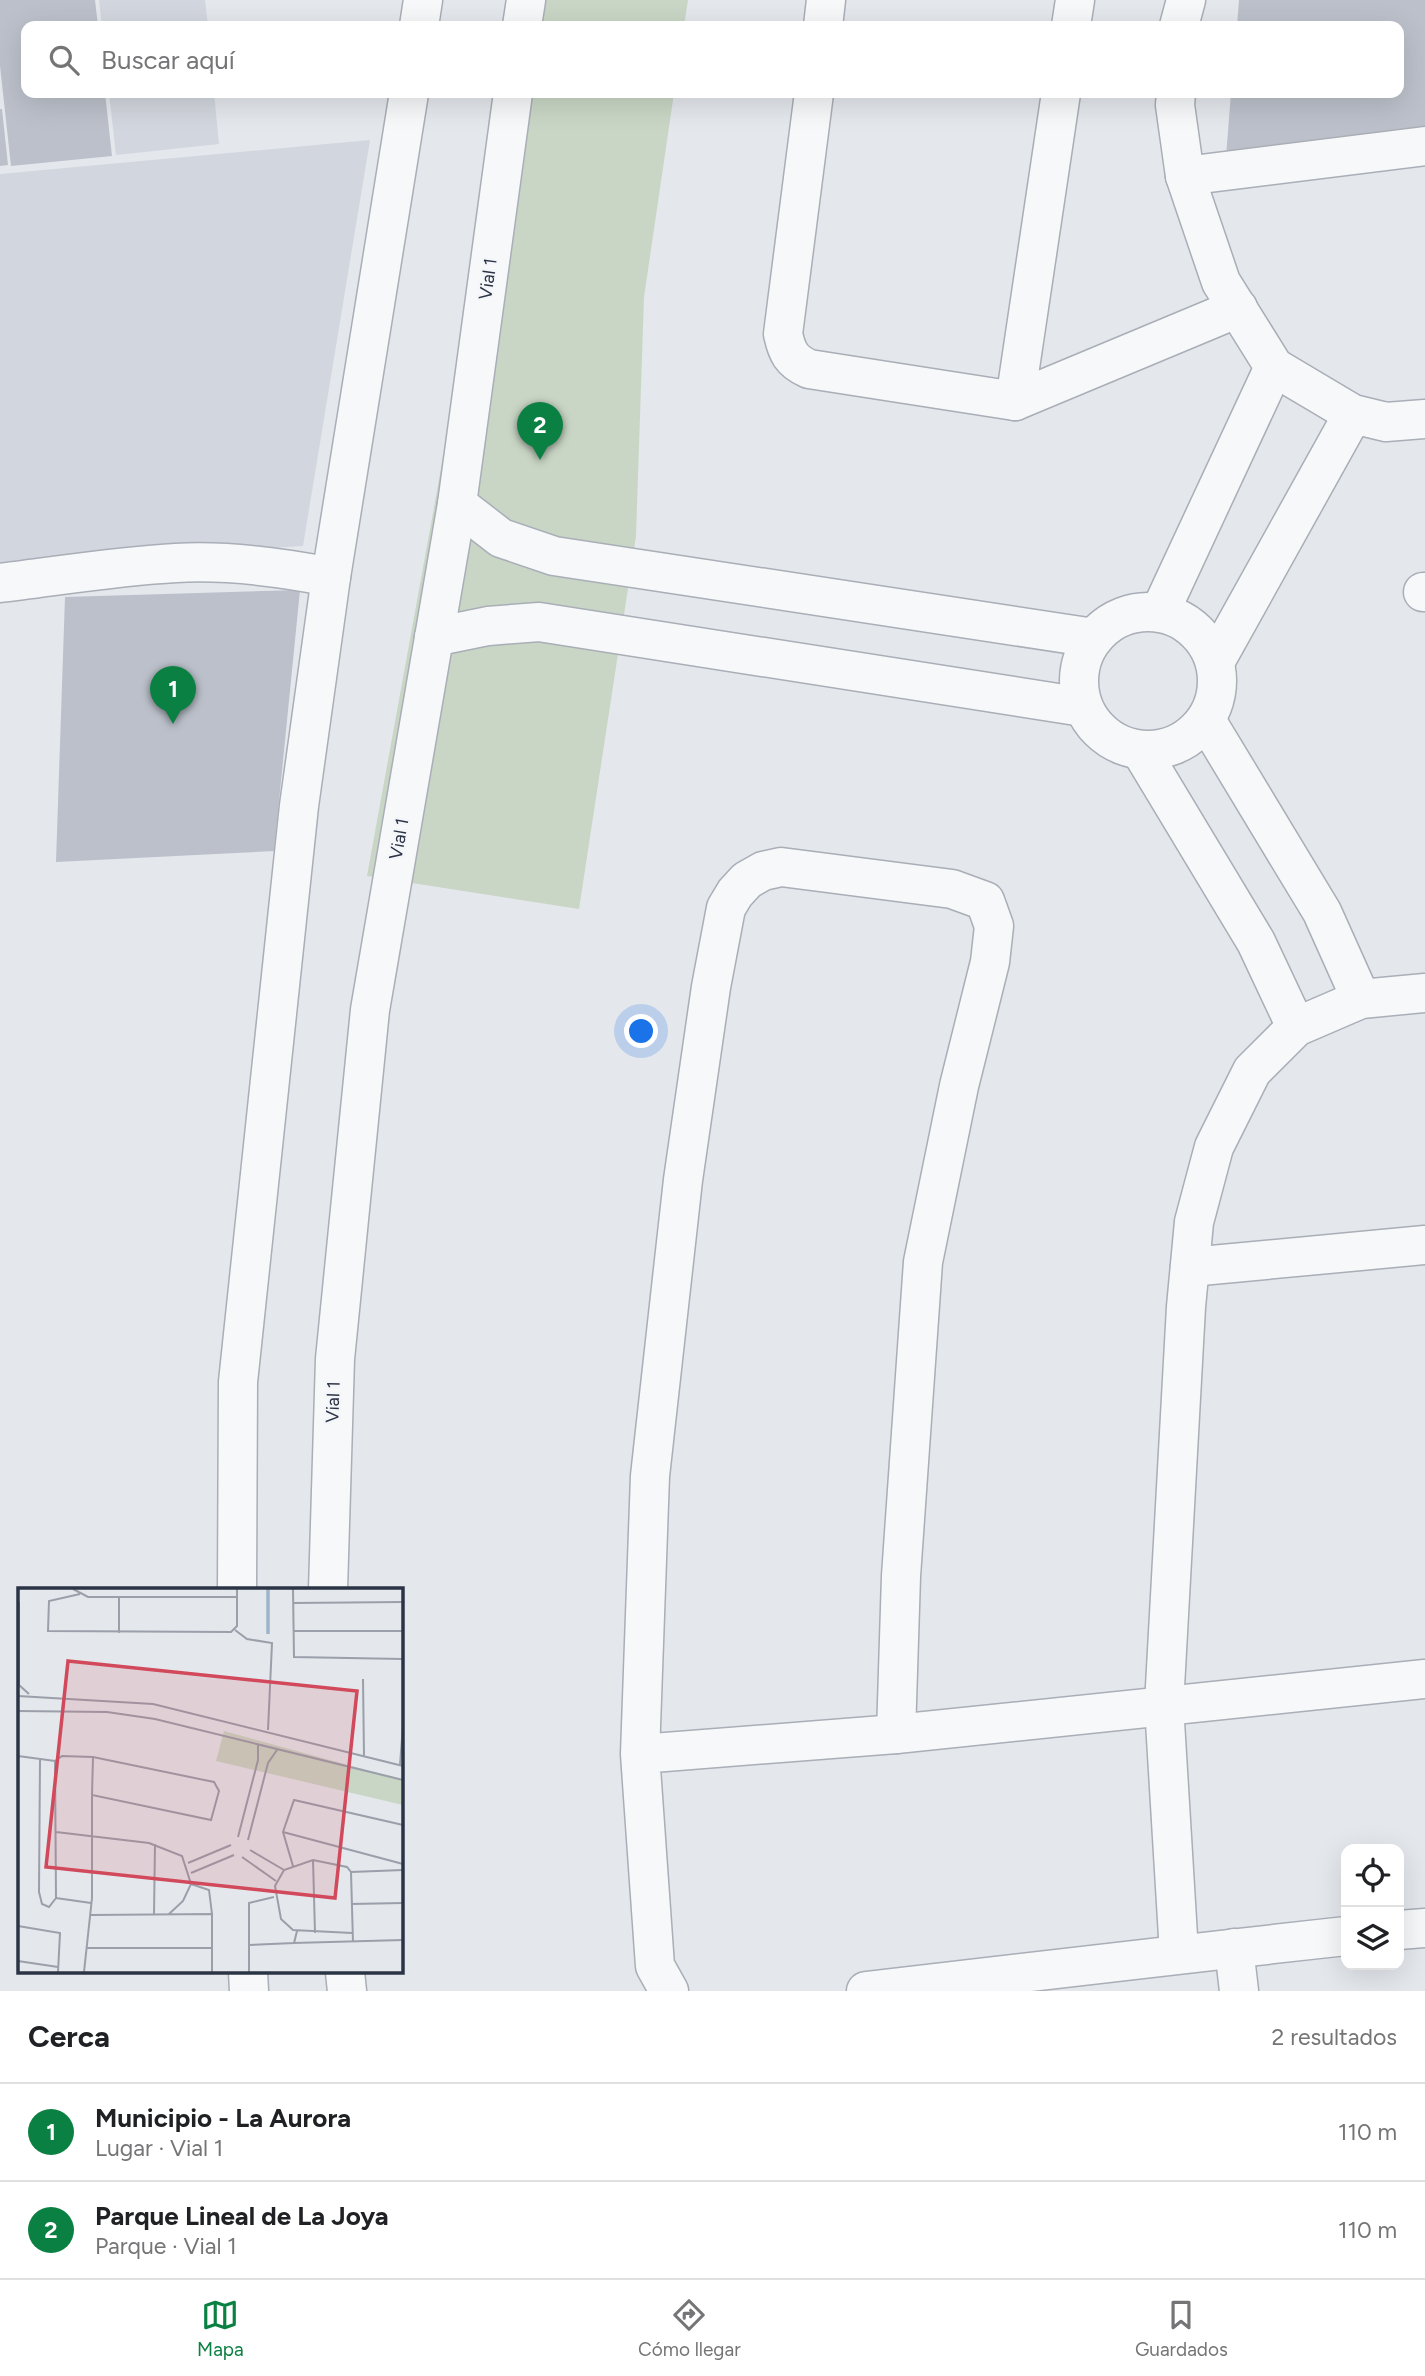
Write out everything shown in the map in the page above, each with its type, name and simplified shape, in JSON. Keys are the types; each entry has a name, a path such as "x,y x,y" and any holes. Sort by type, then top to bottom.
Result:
{"street":[{"path":"420,21 423,0"},
{"path":"523,21 526,0"},
{"path":"824,21 826,0"},
{"path":"1072,21 1075,0"},
{"path":"1180,21 1186,0"},
{"path":"237,1588 239,1382 299,806 331,577 407,98"},
{"name":"Vial 1","path":"328,1588 335,1359 370,1010 457,504 512,98"},
{"path":"813,98 783,334 787,351 795,363 808,369 1015,401 1238,309"},
{"path":"1015,401 1060,98"},
{"path":"1176,98 1185,176 1221,282 1274,367 1353,414 1386,422 1425,419"},
{"path":"1185,176 1425,146"},
{"path":"1160,612 1274,367"},
{"path":"1215,662 1353,414"},
{"path":"457,504 501,538 554,556 1094,638"},
{"path":"0,583 176,563 287,568 331,577"},
{"path":"1160,612 1184,621 1203,639 1215,662 1217,692 1206,720 1184,741 1156,751 1141,751 1126,748 1100,732 1083,707 1079,683 1082,659 1094,638 1112,622 1135,613 1160,612"},
{"path":"434,637 488,626 539,622 1083,707"},
{"path":"1206,720 1322,912 1361,999"},
{"path":"1141,751 1256,942 1296,1027"},
{"path":"670,1991 655,1966 640,1754 650,1476 683,1180 726,908 734,893 747,880 763,871 781,866 952,889 985,901 994,926 990,962 959,1086 923,1262 901,1576 896,1734"},
{"path":"1179,1953 1164,1705 1194,1222 1214,1147 1252,1072 1296,1027 1361,999 1425,993"},
{"path":"1190,1267 1425,1245"},
{"path":"640,1754 896,1734 1425,1679"},
{"path":"1404,1930 1425,1928"},
{"path":"866,1991 1067,1980 1179,1953 1341,1937"},
{"path":"1234,1948 1239,1991"}],"shaded area":[{"path":"99,0 205,0 207,21 101,21"},
{"path":"110,98 214,98 219,144 116,155"},
{"path":"370,140 303,546 0,565 0,174"}],"green space":[{"path":"520,0 688,0 685,21 517,21"},
{"path":"506,98 673,98 644,297 636,536 579,909 367,876"}],"building":[{"path":"0,0 95,0 97,21 21,21 21,98 106,98 112,156 11,166 0,66"},
{"path":"1239,0 1425,0 1425,142 1225,169 1231,98 1404,98 1404,21 1237,21"},
{"path":"0,109 8,165 0,166"},
{"path":"300,590 274,851 56,862 65,597"}],"place":[{"name":"Parque Lineal de La Joya","path":"540,460"},
{"name":"Municipio - La Aurora","path":"173,724"}]}
